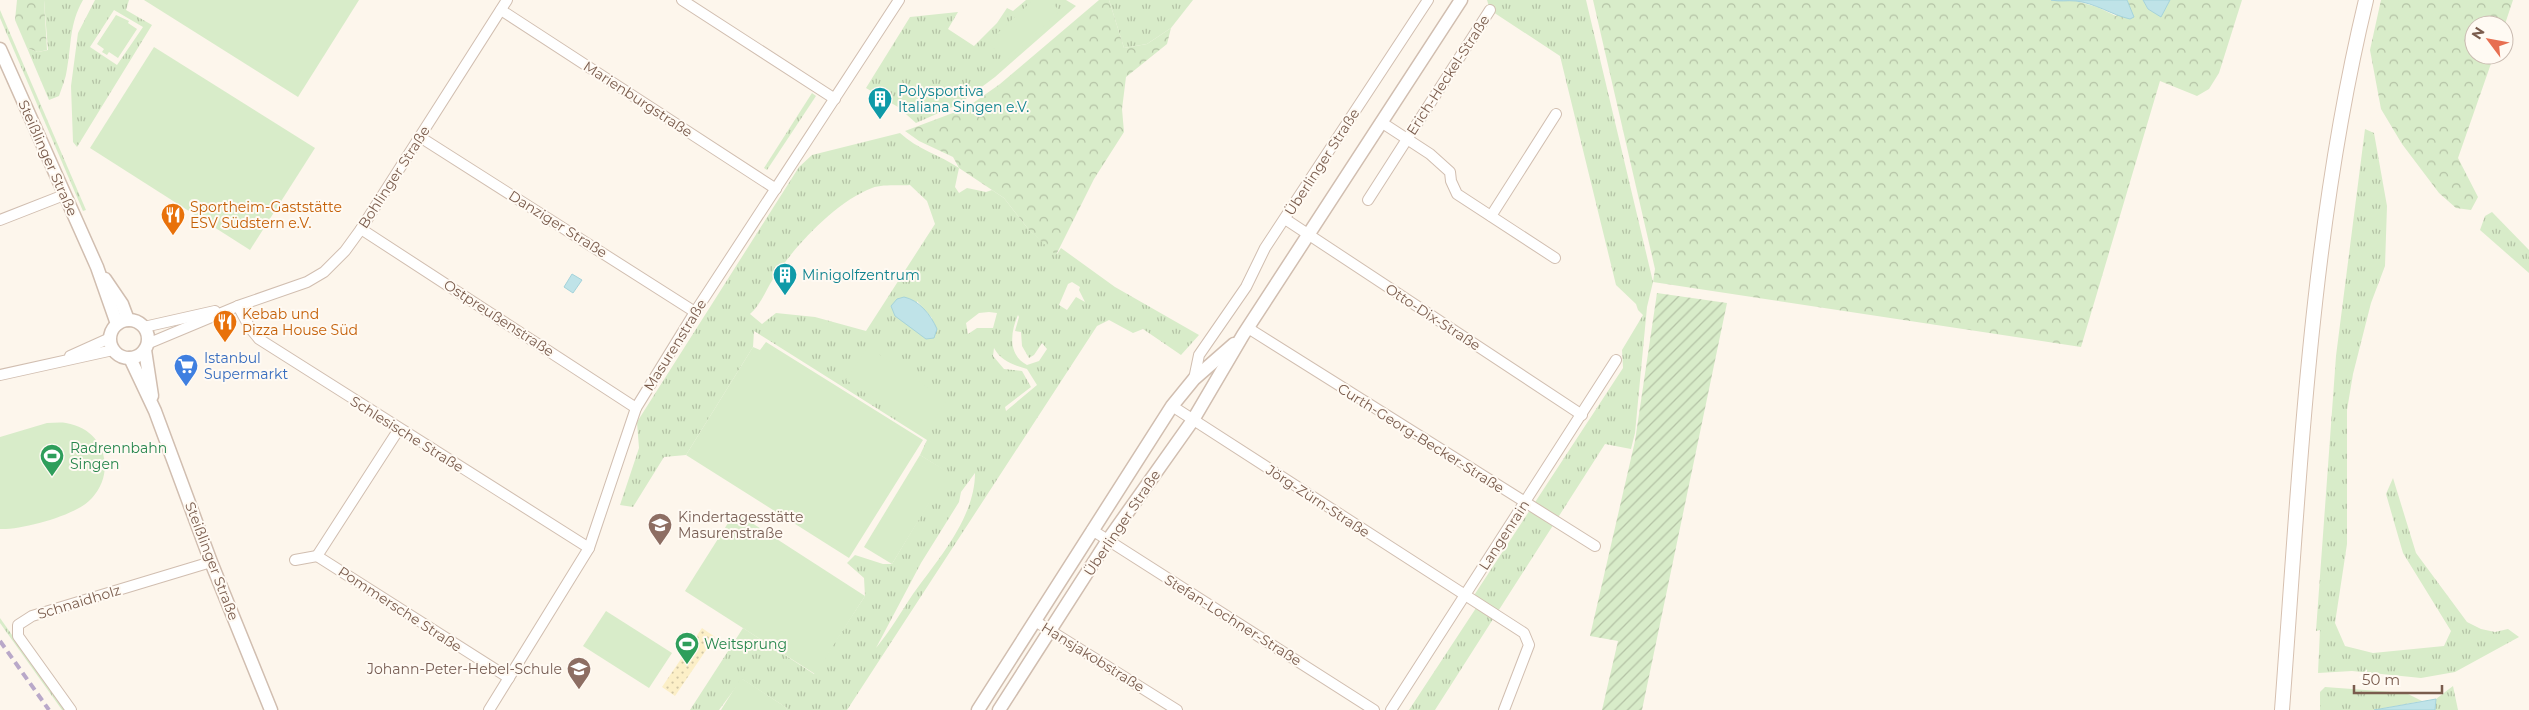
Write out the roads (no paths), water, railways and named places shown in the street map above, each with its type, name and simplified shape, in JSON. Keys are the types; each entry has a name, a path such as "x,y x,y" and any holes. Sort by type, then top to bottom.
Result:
{"main road":[{"path":"2282,710 2317,280 2345,104 2366,0"}],"street":[{"name":"Bohlinger Straße","path":"146,347 238,306 308,282 324,272 345,252 362,229 507,0"},
{"path":"682,0 835,99"},
{"name":"Masurenstraße","path":"489,710 589,548 636,408 695,312 899,0"},
{"name":"Überlinger Straße","path":"1194,379 1200,355 1246,287 1265,248 1428,0"},
{"name":"Überlinger Straße","path":"1000,710 1108,540 1193,420 1245,332 1461,0"},
{"name":"Marienburgstraße","path":"501,10 776,189"},
{"name":"Erich-Heckel-Straße","path":"1368,200 1490,10"},
{"name":"Steißlinger Straße","path":"0,49 122,322"},
{"path":"1491,216 1556,114"},
{"name":"Erich-Heckel-Straße","path":"1381,122 1430,154 1450,172 1451,181 1457,194 1555,258"},
{"name":"Danziger Straße","path":"420,137 695,312"},
{"path":"0,220 64,195"},
{"name":"Otto-Dix-Straße","path":"1285,219 1582,415"},
{"name":"Ostpreußenstraße","path":"362,229 636,408"},
{"name":"Bohlinger Straße","path":"144,327 238,306"},
{"name":"Schlesische Straße","path":"238,306 250,328 259,339 589,548"},
{"path":"0,375 46,366 112,344 122,322 137,322 144,327"},
{"name":"Steißlinger Straße","path":"144,327 148,335 146,347 155,411"},
{"name":"Überlinger Straße","path":"978,710 1172,406 1194,379 1245,332"},
{"name":"Curth-Georg-Becker-Straße","path":"1245,332 1595,546"},
{"path":"112,344 121,356 130,358 146,347"},
{"name":"Steißlinger Straße","path":"130,358 155,411 211,562 271,710"},
{"name":"Langenrain","path":"1391,710 1616,360"},
{"name":"Jörg-Zürn-Straße","path":"1172,406 1524,633 1529,645 1504,710"},
{"path":"295,560 317,556 399,429"},
{"name":"Stefan-Lochner-Straße","path":"1092,530 1374,710"},
{"name":"Pommersche Straße","path":"317,556 509,678"},
{"name":"Schnaidholz","path":"71,710 18,636 18,625 32,616 211,562"},
{"name":"Hansjakobstraße","path":"1035,621 1177,710"}],"water":[{"path":"2051,0 2127,0 2134,17 2130,19 2123,17 2083,2"},
{"path":"2143,0 2170,0 2161,17 2148,9"},
{"path":"572,274 582,280 573,293 564,287"},
{"path":"904,297 915,301 928,314 937,329 934,338 926,339 895,316 891,306 897,299"},
{"path":"2436,699 2435,710 2374,710"}],"railway":[{"path":"0,641 49,710"}],"place":[{"name":"Polysportiva Italiana Singen e.V.","path":"880,120"},
{"name":"Sportheim-Gaststätte ESV Südstern e.V.","path":"173,236"},
{"name":"Minigolfzentrum","path":"785,296"},
{"name":"Kebab und Pizza House Süd","path":"225,343"},
{"name":"Istanbul Supermarkt","path":"186,387"},
{"name":"Radrennbahn Singen","path":"52,477"},
{"name":"Kindertagesstätte Masurenstraße","path":"660,546"},
{"name":"Weitsprung","path":"687,665"},
{"name":"Johann-Peter-Hebel-Schule","path":"579,690"}]}
